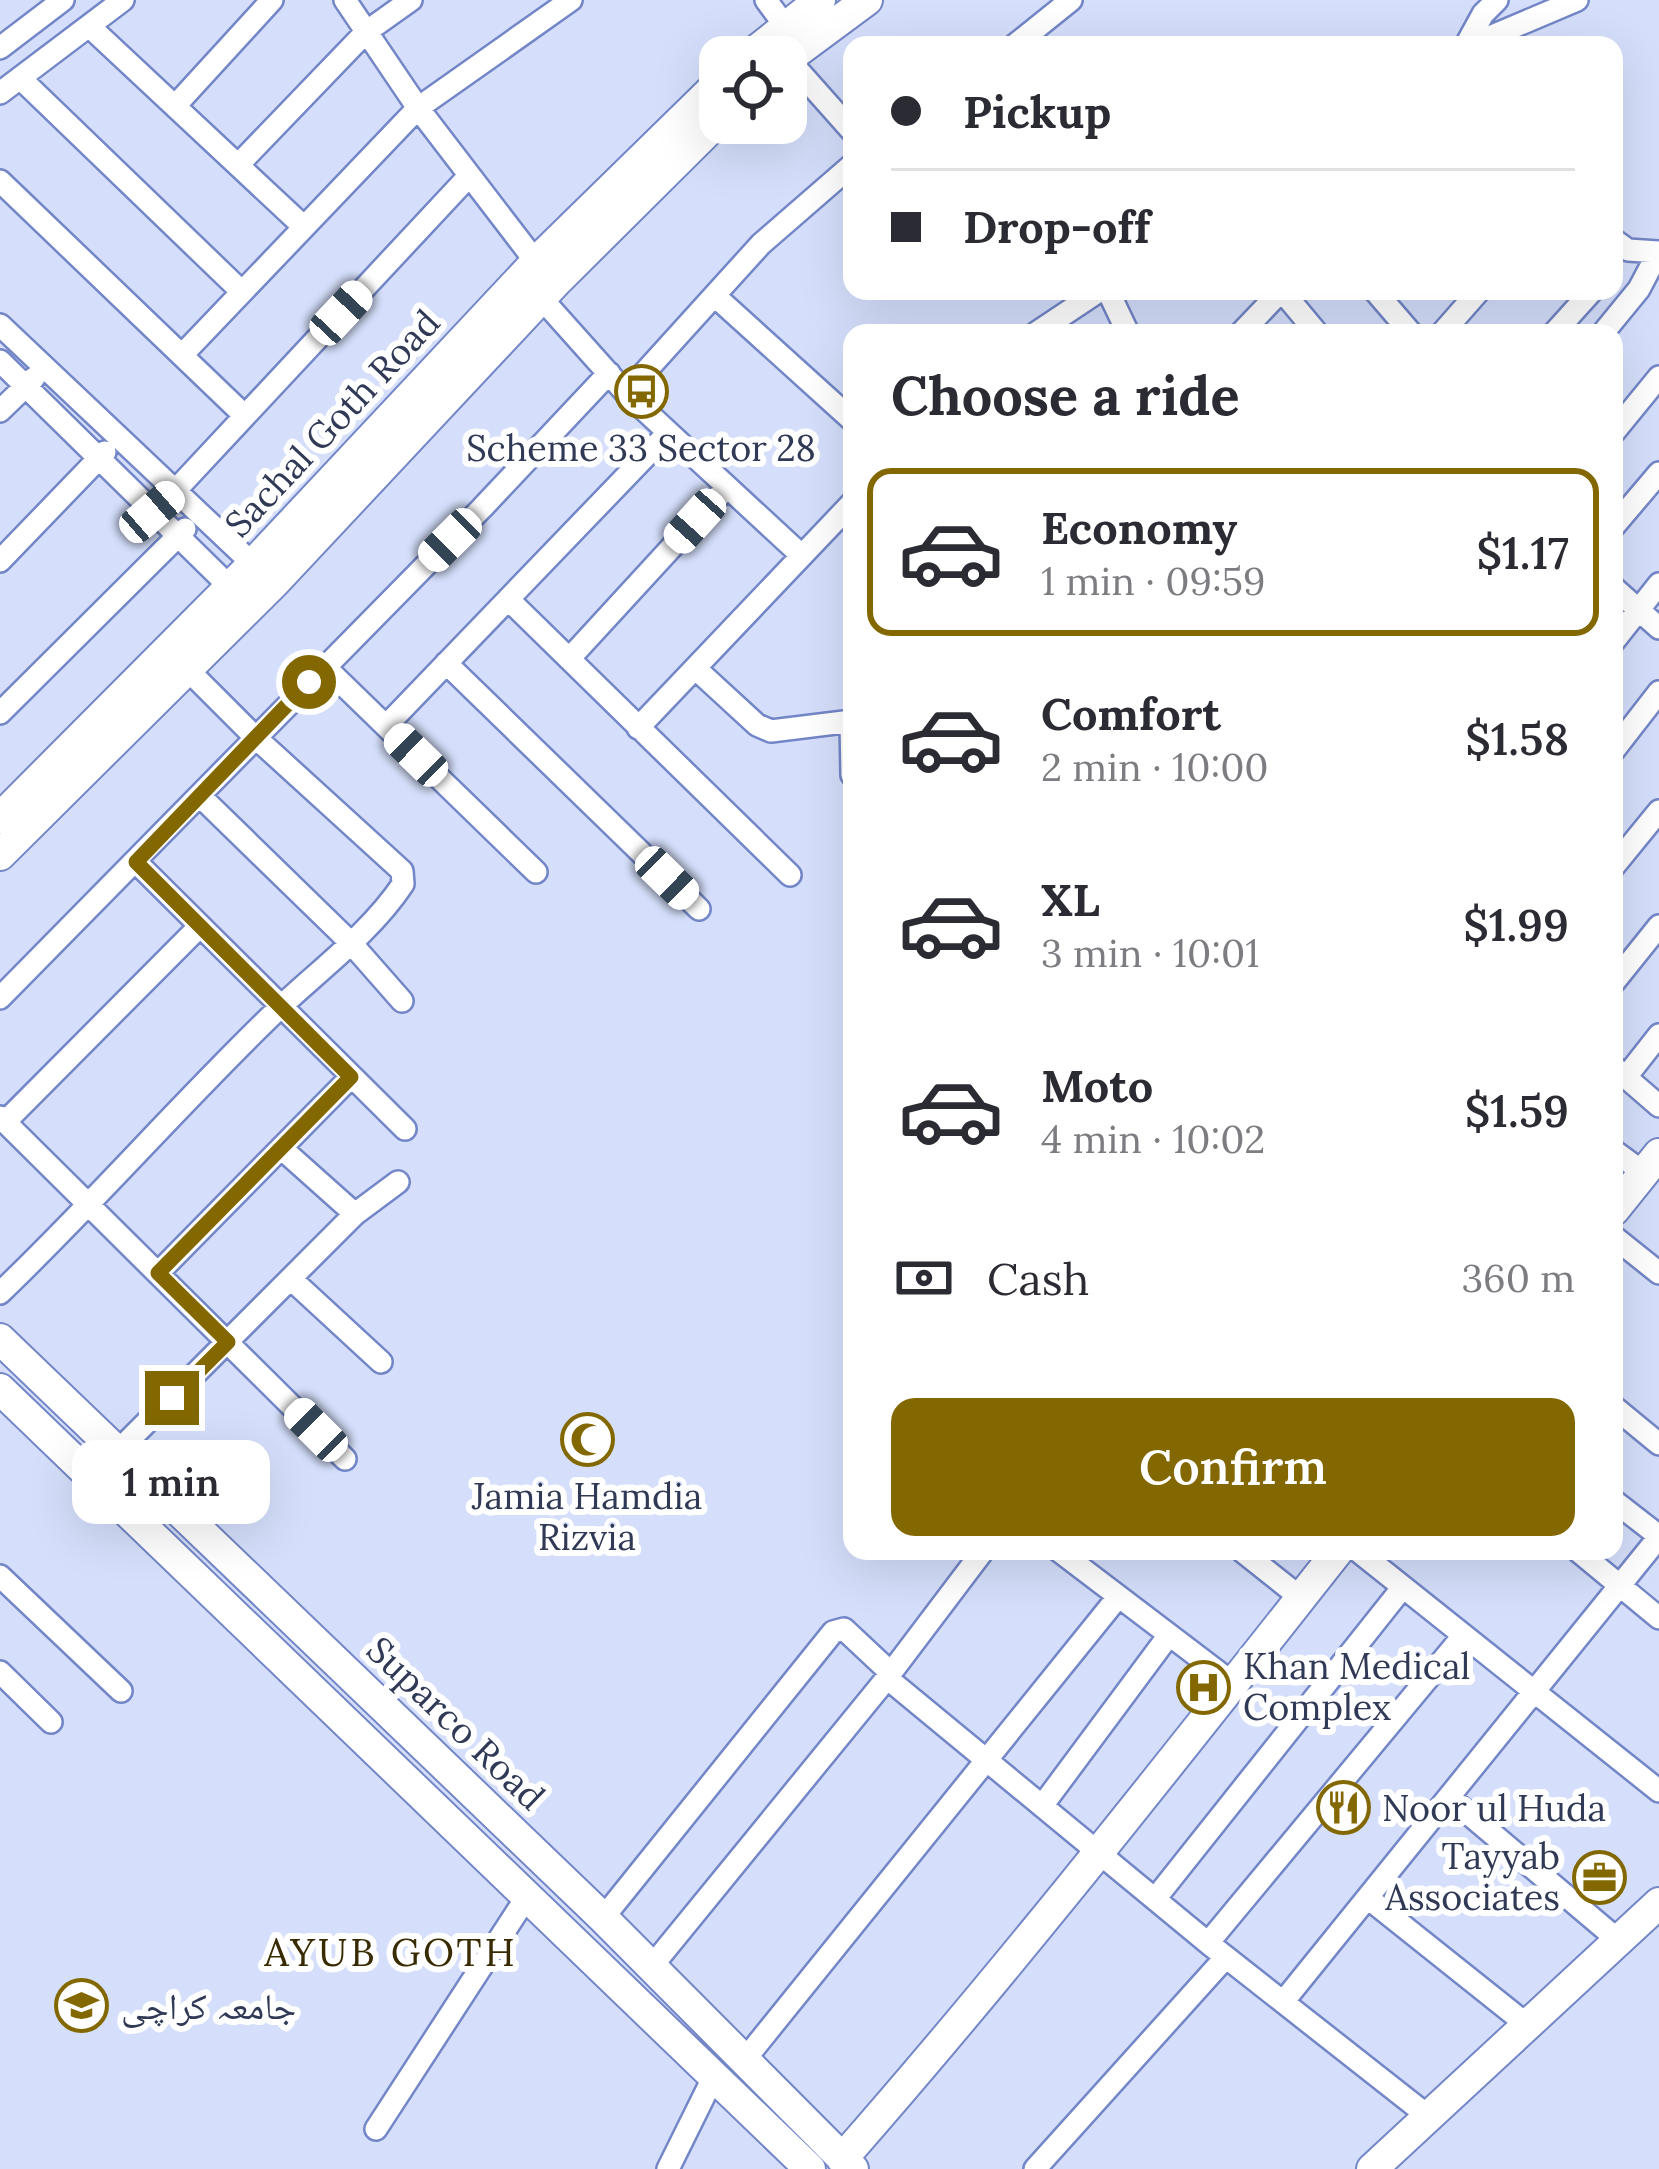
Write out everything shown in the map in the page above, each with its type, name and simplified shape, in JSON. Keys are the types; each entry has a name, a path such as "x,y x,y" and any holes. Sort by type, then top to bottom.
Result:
{"street":[{"path":"0,48 63,0"},
{"path":"0,93 123,0"},
{"path":"175,106 272,0"},
{"path":"345,0 418,108 536,262"},
{"path":"238,165 367,32 411,0"},
{"path":"182,355 418,108 571,0"},
{"path":"788,36 820,0"},
{"path":"791,36 867,0"},
{"path":"1027,36 1071,0"},
{"path":"1472,36 1483,14 1497,0"},
{"path":"1490,36 1577,0"},
{"path":"89,26 304,227"},
{"path":"807,69 843,119"},
{"path":"20,78 242,292"},
{"name":"Sachal Goth Road","path":"0,818 178,660 230,586 536,262 699,103"},
{"name":"Sachal Goth Road","path":"0,855 178,660 699,140"},
{"path":"626,393 761,244 843,173"},
{"path":"152,512 469,176"},
{"path":"0,181 245,416"},
{"path":"1611,324 1640,289 1659,253 1623,252"},
{"path":"715,296 843,412"},
{"path":"542,298 626,393 800,554"},
{"path":"1051,324 1089,300"},
{"path":"1250,324 1272,300"},
{"path":"1289,300 1309,324"},
{"path":"1383,300 1403,324"},
{"path":"1450,324 1471,300"},
{"path":"1562,324 1584,300"},
{"path":"0,325 253,564"},
{"path":"0,362 230,586"},
{"path":"0,411 45,368"},
{"path":"0,998 609,373"},
{"path":"1623,421 1659,377"},
{"path":"386,726 668,433"},
{"path":"0,561 118,438"},
{"path":"1623,515 1659,473"},
{"path":"569,659 727,487"},
{"path":"638,728 843,511"},
{"path":"0,713 199,516"},
{"path":"1623,629 1659,584"},
{"path":"1623,596 1659,628"},
{"path":"508,599 790,875"},
{"path":"0,1293 398,891 402,871 178,660"},
{"path":"446,663 699,908"},
{"path":"325,667 536,872"},
{"path":"695,668 758,724 772,730 843,722"},
{"path":"1623,738 1659,692"},
{"path":"200,796 351,943 402,1001"},
{"path":"1623,855 1659,811"},
{"path":"136,862 405,1130"},
{"path":"200,926 3,1120 345,1459"},
{"path":"1623,971 1659,926"},
{"path":"1623,1069 1659,1035"},
{"path":"1623,1075 1659,1106"},
{"path":"158,1273 351,1077"},
{"path":"281,1148 355,1214"},
{"path":"1623,1199 1651,1163"},
{"path":"92,1478 355,1214 398,1182"},
{"path":"1623,1244 1659,1273"},
{"path":"291,1279 381,1362"},
{"name":"Suparco Road","path":"0,1339 598,1912 848,2164"},
{"path":"0,1389 810,2169"},
{"path":"1623,1414 1659,1444"},
{"path":"1283,2002 1659,1537 1623,1508"},
{"path":"955,1560 958,1584"},
{"path":"652,1966 889,1675 976,1560"},
{"path":"1071,1560 1234,1684"},
{"path":"1253,1560 1301,1598"},
{"path":"848,2164 1331,1560"},
{"path":"1369,1560 1659,1791"},
{"path":"1589,1560 1659,1618"},
{"path":"0,1576 121,1691"},
{"path":"1155,1899 1403,1587"},
{"path":"746,2058 1118,1597"},
{"path":"566,1936 598,1912 833,1633 844,1629 987,1761 1428,2116"},
{"path":"1042,1806 1169,1635"},
{"path":"1035,2169 1217,1950 1463,1636"},
{"path":"0,1672 51,1722"},
{"path":"1450,1798 1618,1940"},
{"path":"376,2128 526,1898"},
{"path":"1368,1898 1526,2024"},
{"path":"1372,2169 1659,1903"},
{"path":"668,2169 713,2078"}],"place":[{"name":"Scheme 33 Sector 28","path":"641,392"},
{"name":"Jamia Hamdia Rizvia","path":"587,1440"},
{"name":"Khan Medical Complex","path":"1204,1687"},
{"name":"Noor ul Huda","path":"1343,1808"},
{"name":"Tayyab Associates","path":"1599,1877"},
{"name":"جامعہ کراچی","path":"82,2006"}],"district":[{"name":"AYUB GOTH","path":"391,1952"}],"route":[{"path":"172,1398 228,1342 158,1273 351,1077 136,862 309,682"}]}
